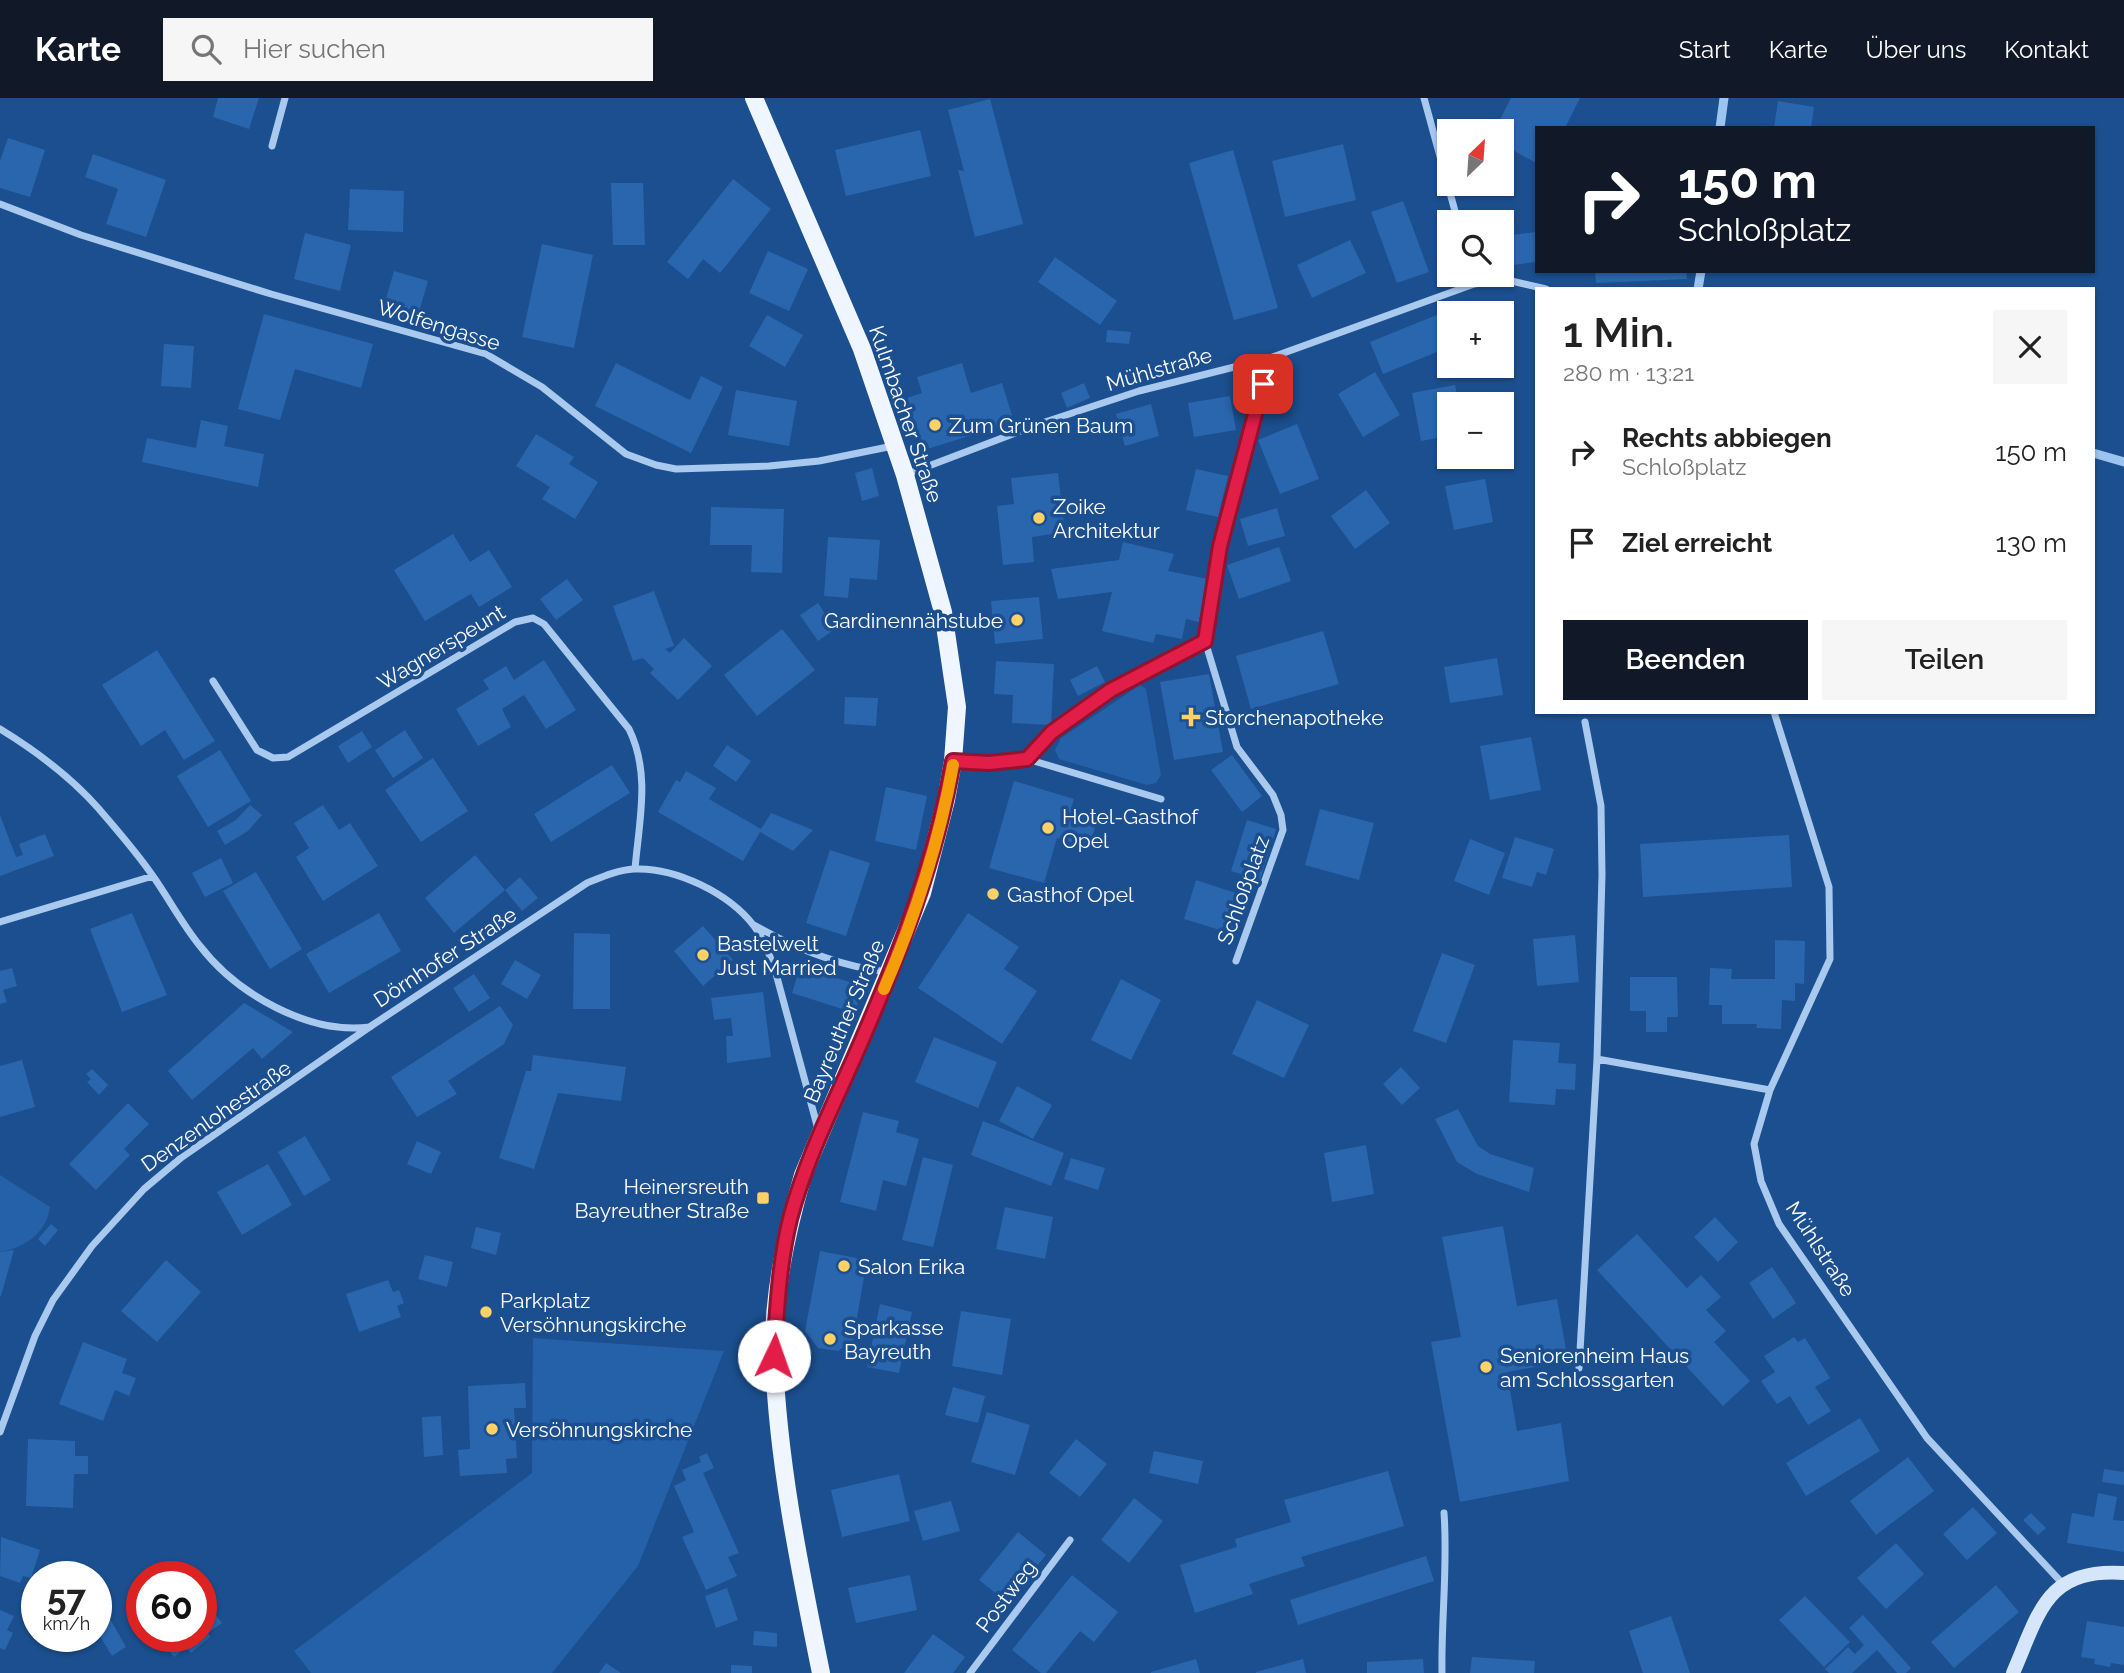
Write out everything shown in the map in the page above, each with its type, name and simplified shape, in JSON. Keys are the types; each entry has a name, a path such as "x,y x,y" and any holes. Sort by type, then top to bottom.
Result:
{"main road":[{"name":"Kulmbacher Straße","path":"754,98 862,349 905,475 943,612 953,665 957,706 953,761"},
{"name":"Bayreuther Straße","path":"821,1673 789,1496 774,1356 777,1297 790,1221 803,1175 891,972 936,846 953,761"}],"street":[{"path":"272,146 285,98"},
{"path":"1424,98 1455,210"},
{"name":"Wolfengasse","path":"0,204 80,235 271,295 486,355 542,387 626,454 656,465 688,469 769,466 819,461 894,445"},
{"name":"Mühlstraße","path":"1514,281 1538,287"},
{"name":"Mühlstraße","path":"905,475 1042,423 1139,391 1270,358 1466,287"},
{"name":"Schloßplatz","path":"1236,961 1283,830 1281,815 1273,796 1237,747 1205,641 1220,546 1270,358"},
{"name":"Wagnerspeunt","path":"213,681 257,750 273,758 289,757 515,622 533,618 544,624 629,729 637,746 643,788 635,869"},
{"path":"1027,759 1052,732 1111,690 1205,641"},
{"name":"Mühlstraße","path":"1775,714 1829,887 1830,959 1770,1090 1754,1144 1761,1181 1779,1224 1927,1438 2063,1584"},
{"path":"1579,1368 1597,1059 1601,806 1585,722"},
{"name":"Dörnhofer Straße","path":"0,729 38,755 83,792 153,876 200,946 251,991 292,1014 326,1026 340,1029 371,1027 587,883 635,869 662,871 686,879 735,907 753,924 807,952 850,966 891,972"},
{"path":"953,761 989,763 1027,759 1161,799"},
{"path":"0,922 153,876"},
{"name":"Dörnhofer Straße","path":"753,924 775,970 820,1136"},
{"name":"Denzenlohestraße","path":"0,1432 35,1336 53,1300 68,1276 116,1217 182,1157 371,1027"},
{"path":"1597,1059 1770,1090"},
{"path":"1442,1673 1441,1620 1446,1542 1444,1513"},
{"name":"Postweg","path":"970,1673 1070,1540"},
{"path":"2013,1673 2043,1607 2063,1584 2085,1573 2124,1573"}],"shaded area":[{"path":"1140,685 1146,689 1161,775 1156,783 1147,785 1059,759 1055,750 1061,738"},
{"path":"0,1175 50,1207 44,1224 33,1237 18,1247 0,1252"},
{"path":"533,1338 724,1351 638,1566 552,1673 311,1673 294,1651 532,1473"}],"building":[{"path":"218,98 259,98 249,129 213,117"},
{"path":"1511,98 1580,98 1566,126 1535,126 1535,162 1514,151 1514,119 1500,119"},
{"path":"990,99 1023,224 975,237 958,170 964,171 948,110"},
{"path":"1778,101 1814,107 1811,126 1774,126"},
{"path":"920,130 931,176 846,196 835,150"},
{"path":"8,138 45,150 30,197 0,188 0,161"},
{"path":"1343,144 1356,200 1285,217 1272,161"},
{"path":"1233,150 1278,308 1234,320 1189,163"},
{"path":"93,154 166,180 146,237 106,224 118,189 85,177"},
{"path":"733,179 771,209 720,273 703,259 688,279 667,262"},
{"path":"611,183 643,183 645,245 613,245"},
{"path":"350,189 404,191 403,232 348,230"},
{"path":"1403,201 1429,272 1397,283 1371,212"},
{"path":"1535,232 1535,262 1514,265 1514,235"},
{"path":"305,233 351,245 340,291 294,279"},
{"path":"1350,240 1366,273 1312,298 1297,265"},
{"path":"542,244 593,255 574,348 522,337"},
{"path":"768,251 808,269 789,311 749,293"},
{"path":"1055,257 1117,301 1100,325 1038,282"},
{"path":"394,271 428,281 416,322 382,312"},
{"path":"1595,273 1686,273 1687,279 1596,283"},
{"path":"264,314 373,344 361,388 295,369 280,420 238,409"},
{"path":"767,315 803,335 785,367 749,346"},
{"path":"1437,315 1437,352 1383,374 1370,342"},
{"path":"1107,330 1131,332 1129,344 1106,342"},
{"path":"164,344 194,346 191,388 161,386"},
{"path":"616,363 690,400 701,376 723,387 691,453 595,406"},
{"path":"962,363 971,393 1002,383 1014,422 924,450 907,398 922,393 917,377"},
{"path":"1375,372 1400,415 1363,437 1338,394"},
{"path":"1084,383 1090,398 1067,408 1061,393"},
{"path":"1455,385 1456,392 1437,392 1437,438 1421,441 1412,393"},
{"path":"736,390 797,401 789,446 728,435"},
{"path":"1230,396 1236,430 1194,437 1188,403"},
{"path":"1151,404 1159,436 1125,446 1116,414"},
{"path":"201,420 228,426 224,446 264,454 258,487 142,462 147,438 196,448"},
{"path":"1297,424 1319,479 1280,494 1258,440"},
{"path":"536,434 574,457 569,464 598,482 575,519 542,499 550,487 516,466"},
{"path":"872,468 879,496 862,501 855,473"},
{"path":"1196,469 1228,476 1218,517 1186,510"},
{"name":"Zoike Architektur","path":"1058,473 1065,532 1032,537 1034,562 1003,565 997,506 1014,504 1011,478"},
{"path":"1485,479 1493,522 1454,530 1445,486"},
{"path":"1366,490 1390,523 1355,549 1331,516"},
{"path":"711,507 784,509 782,573 751,572 752,545 710,545"},
{"path":"1277,508 1285,536 1248,546 1240,519"},
{"path":"453,534 470,562 489,550 512,587 479,607 471,594 425,621 394,570"},
{"path":"828,537 880,540 877,580 850,578 848,598 824,596"},
{"path":"1123,542 1174,554 1168,571 1208,579 1199,622 1186,619 1182,639 1156,634 1153,643 1102,631 1112,592 1058,599 1051,569 1119,560"},
{"path":"1279,547 1291,581 1239,599 1227,565"},
{"path":"567,579 583,600 556,620 540,599"},
{"path":"654,591 674,646 665,649 670,653 684,638 712,666 678,700 650,673 654,669 643,658 633,661 613,606"},
{"name":"Gardinennähstube","path":"1039,597 1043,639 995,644 991,601"},
{"path":"818,603 835,629 818,641 800,615"},
{"path":"782,629 815,670 757,716 724,675"},
{"path":"1323,631 1339,684 1251,709 1236,656"},
{"path":"157,650 215,741 184,760 165,730 141,746 102,685"},
{"path":"1497,658 1503,695 1450,703 1444,667"},
{"path":"544,660 576,710 546,729 524,695 502,709 511,727 478,746 456,709 489,689 483,680 506,666 514,680"},
{"path":"996,661 1054,664 1051,725 1012,723 1013,695 994,694"},
{"path":"1097,666 1105,682 1078,696 1070,680"},
{"name":"Storchenapotheke","path":"1209,674 1223,752 1174,760 1160,682"},
{"path":"845,697 878,698 876,726 844,724"},
{"path":"405,730 423,758 393,778 375,750"},
{"path":"362,731 372,747 348,763 338,746"},
{"path":"1531,737 1541,790 1490,800 1480,746"},
{"path":"727,745 751,761 736,782 713,766"},
{"path":"220,750 251,801 208,827 177,776"},
{"path":"1232,755 1262,796 1242,812 1211,770"},
{"path":"433,758 468,811 421,842 385,790"},
{"path":"612,765 630,793 551,842 534,814"},
{"path":"686,771 716,788 709,799 761,829 771,813 813,830 793,851 760,832 743,861 658,812 676,780 680,782"},
{"name":"Hotel-Gasthof Opel","path":"1014,781 1074,799 1071,809 1098,817 1089,848 1057,838 1044,883 989,868"},
{"path":"886,787 927,796 916,850 875,841"},
{"path":"250,805 262,815 248,831 225,845 217,831 236,820"},
{"path":"323,805 339,830 350,823 378,866 323,901 296,857 309,848 294,823"},
{"path":"1320,809 1374,823 1359,880 1305,865"},
{"path":"0,815 16,857 23,855 19,844 45,834 54,856 0,876"},
{"path":"1247,820 1276,829 1260,880 1231,871"},
{"path":"1789,835 1792,887 1643,897 1640,844"},
{"path":"1515,837 1554,849 1546,875 1537,872 1532,887 1502,878"},
{"path":"1470,839 1505,853 1489,895 1454,881"},
{"path":"830,850 870,863 846,936 806,923"},
{"path":"475,855 505,890 454,933 425,898"},
{"path":"221,858 233,883 205,897 192,873"},
{"path":"256,872 302,949 270,969 223,891"},
{"path":"520,877 538,898 522,911 505,890"},
{"path":"1196,880 1245,896 1233,934 1184,919"},
{"path":"132,913 167,995 122,1012 90,929"},
{"path":"379,913 401,951 329,993 306,954"},
{"path":"968,913 1019,947 1004,969 1037,991 1002,1044 918,988"},
{"name":"Bastelwelt Just Married","path":"703,926 733,960 703,986 674,951"},
{"path":"574,933 610,934 610,1009 573,1009"},
{"path":"1575,935 1579,982 1537,986 1533,939"},
{"path":"1775,940 1805,941 1804,984 1795,983 1795,1001 1782,1000 1781,1029 1756,1028 1757,1024 1722,1024 1722,1005 1709,1005 1710,968 1732,969 1731,979 1775,979"},
{"path":"1442,953 1475,965 1446,1043 1413,1031"},
{"path":"515,960 541,975 527,999 501,984"},
{"path":"800,967 863,986 855,1013 792,993"},
{"path":"12,968 17,986 3,990 7,1002 0,1004 0,971"},
{"path":"474,974 490,998 469,1012 453,988"},
{"path":"1630,977 1677,977 1678,1017 1667,1017 1667,1032 1646,1032 1646,1011 1630,1011"},
{"path":"1121,979 1161,1000 1131,1060 1091,1040"},
{"path":"763,992 771,1057 727,1063 726,1036 733,1036 731,1018 714,1020 711,998"},
{"path":"1257,1000 1309,1025 1284,1078 1232,1054"},
{"path":"244,1003 293,1032 262,1059 253,1048 192,1100 168,1071"},
{"path":"500,1006 513,1025 504,1044 448,1081 457,1094 417,1117 391,1077"},
{"path":"934,1037 997,1062 978,1108 915,1082"},
{"path":"1513,1040 1560,1043 1558,1063 1576,1064 1575,1090 1556,1089 1555,1105 1509,1102"},
{"path":"533,1055 626,1067 621,1101 558,1093 534,1169 499,1158 526,1071 531,1071"},
{"path":"22,1060 35,1107 0,1117 0,1066"},
{"path":"1401,1067 1420,1088 1402,1105 1383,1084"},
{"path":"92,1069 108,1085 99,1095 87,1082 91,1079 86,1074"},
{"path":"1017,1086 1052,1105 1033,1139 999,1121"},
{"path":"128,1103 149,1124 124,1149 130,1155 96,1190 69,1164"},
{"path":"1458,1109 1478,1146 1490,1154 1534,1168 1529,1192 1477,1174 1457,1162 1435,1119"},
{"path":"863,1112 899,1121 896,1132 919,1139 906,1186 883,1180 876,1211 840,1202"},
{"path":"983,1121 1064,1153 1051,1186 971,1155"},
{"path":"305,1136 331,1180 304,1196 278,1152"},
{"path":"417,1141 441,1152 431,1174 407,1164"},
{"path":"1366,1145 1374,1194 1332,1202 1324,1153"},
{"path":"923,1157 953,1165 933,1247 902,1240"},
{"path":"1071,1158 1105,1168 1098,1190 1064,1179"},
{"path":"268,1164 292,1205 242,1235 217,1192"},
{"path":"1005,1207 1053,1217 1045,1259 996,1249"},
{"path":"1715,1217 1738,1242 1718,1262 1694,1237"},
{"path":"51,1224 58,1230 45,1246 38,1239"},
{"name":"Seniorenheim Haus am Schlossgarten","path":"1503,1226 1517,1306 1557,1299 1568,1361 1507,1372 1517,1431 1561,1423 1569,1481 1460,1502 1431,1342 1461,1337 1442,1237"},
{"path":"476,1227 501,1233 496,1255 471,1248"},
{"path":"1637,1234 1687,1288 1701,1275 1721,1297 1706,1310 1726,1331 1714,1342 1750,1381 1723,1406 1597,1270"},
{"path":"14,1250 1,1296 0,1296 0,1252"},
{"path":"820,1251 867,1260 853,1340 838,1351 818,1348 805,1331"},
{"path":"425,1255 453,1262 447,1287 418,1279"},
{"path":"166,1260 201,1292 157,1342 121,1311"},
{"path":"1772,1267 1796,1303 1773,1319 1749,1283"},
{"path":"388,1280 393,1292 399,1290 404,1303 397,1306 401,1317 359,1332 346,1294"},
{"path":"880,1304 912,1312 899,1373 867,1367"},
{"path":"961,1311 1011,1319 1002,1375 952,1366"},
{"path":"1794,1337 1798,1342 1805,1338 1830,1378 1815,1387 1831,1411 1808,1425 1790,1396 1777,1404 1761,1381 1775,1372 1764,1356"},
{"path":"83,1342 127,1359 122,1373 136,1378 129,1396 115,1390 103,1421 59,1404"},
{"name":"Versöhnungskirche","path":"525,1383 526,1408 514,1408 517,1458 506,1459 507,1473 460,1476 458,1450 470,1449 468,1386"},
{"path":"953,1387 985,1396 978,1423 945,1415"},
{"path":"987,1412 1030,1425 1015,1475 971,1462"},
{"path":"441,1416 443,1455 424,1457 422,1417"},
{"path":"1860,1418 1880,1451 1806,1496 1786,1463"},
{"path":"28,1439 75,1441 75,1456 88,1456 88,1474 74,1474 73,1508 26,1506"},
{"path":"1076,1439 1107,1464 1080,1497 1049,1473"},
{"path":"1154,1451 1203,1461 1198,1484 1149,1473"},
{"path":"707,1453 714,1468 703,1473 739,1553 728,1557 737,1576 706,1590 682,1537 694,1532 674,1486 686,1480 682,1470 701,1462 699,1457"},
{"path":"1908,1457 1934,1491 1876,1535 1850,1501"},
{"path":"2104,1469 2124,1472 2124,1485 2102,1482"},
{"path":"1388,1471 1404,1526 1301,1557 1305,1566 1249,1584 1253,1594 1195,1613 1180,1565 1237,1547 1235,1539 1291,1522 1284,1500"},
{"path":"899,1474 910,1521 842,1537 831,1490"},
{"path":"2098,1493 2117,1497 2113,1520 2124,1521 2124,1552 2067,1543 2072,1513 2094,1517"},
{"path":"1134,1498 1163,1521 1129,1563 1101,1540"},
{"path":"951,1501 960,1531 923,1541 914,1511"},
{"path":"1973,1507 1997,1533 1967,1560 1943,1534"},
{"path":"2031,1513 2046,1528 2038,1535 2023,1520"},
{"path":"1018,1532 1046,1555 1007,1602 979,1580"},
{"path":"1,1537 40,1550 36,1561 21,1561 20,1583 0,1576"},
{"path":"1896,1543 1924,1574 1886,1609 1857,1578"},
{"path":"1426,1556 1434,1581 1298,1625 1290,1600"},
{"path":"910,1575 917,1610 856,1623 848,1588"},
{"path":"1072,1575 1118,1612 1094,1642 1080,1631 1046,1673 1041,1673 1012,1650"},
{"path":"1996,1585 2019,1612 1954,1668 1931,1642"},
{"path":"727,1588 738,1620 716,1628 705,1596"},
{"path":"1805,1596 1850,1642 1824,1667 1779,1620"},
{"path":"0,1610 14,1616 7,1630 13,1633 5,1650 0,1648"},
{"path":"1863,1615 1911,1668 1906,1673 1897,1673 1877,1650 1852,1673 1829,1673 1825,1669 1848,1647 1855,1654 1864,1645 1849,1628"},
{"path":"1671,1616 1690,1673 1643,1673 1629,1631"},
{"path":"2087,1621 2124,1627 2124,1665 2111,1663 2110,1667 2094,1664 2095,1659 2081,1657"},
{"path":"112,1622 126,1647 112,1656 110,1652 112,1652"},
{"path":"754,1631 777,1633 777,1647 753,1645"},
{"path":"933,1634 965,1657 953,1673 904,1673"},
{"path":"1472,1657 1535,1661 1534,1673 1470,1673"},
{"path":"1196,1659 1200,1673 1151,1673 1151,1672"},
{"path":"1303,1659 1306,1673 1256,1673 1256,1672"},
{"path":"1423,1659 1424,1673 1367,1673 1367,1662"},
{"path":"606,1663 621,1673 599,1673"},
{"path":"731,1665 752,1666 752,1673 731,1673"}],"waterway":[{"path":"1720,126 1724,98"},
{"path":"1698,287 1701,273"},
{"path":"2095,454 2124,462"}],"slow traffic":[{"path":"884,989 922,892 936,846 953,765"}],"place":[{"name":"Zum Grünen Baum","path":"935,425"},
{"name":"Zoike Architektur","path":"1039,518"},
{"name":"Gardinennähstube","path":"1017,620"},
{"name":"Storchenapotheke","path":"1191,717"},
{"name":"Hotel-Gasthof Opel","path":"1048,828"},
{"name":"Gasthof Opel","path":"993,894"},
{"name":"Bastelwelt Just Married","path":"703,955"},
{"name":"Heinersreuth Bayreuther Straße","path":"763,1198"},
{"name":"Salon Erika","path":"844,1266"},
{"name":"Parkplatz Versöhnungskirche","path":"486,1312"},
{"name":"Sparkasse Bayreuth","path":"830,1339"},
{"name":"Seniorenheim Haus am Schlossgarten","path":"1486,1367"},
{"name":"Versöhnungskirche","path":"492,1429"}],"route":[{"path":"774,1356 777,1297 790,1221 803,1175 891,972 922,892 936,846 953,761 989,763 1027,759 1052,732 1111,690 1205,641 1220,546 1263,384"}]}
